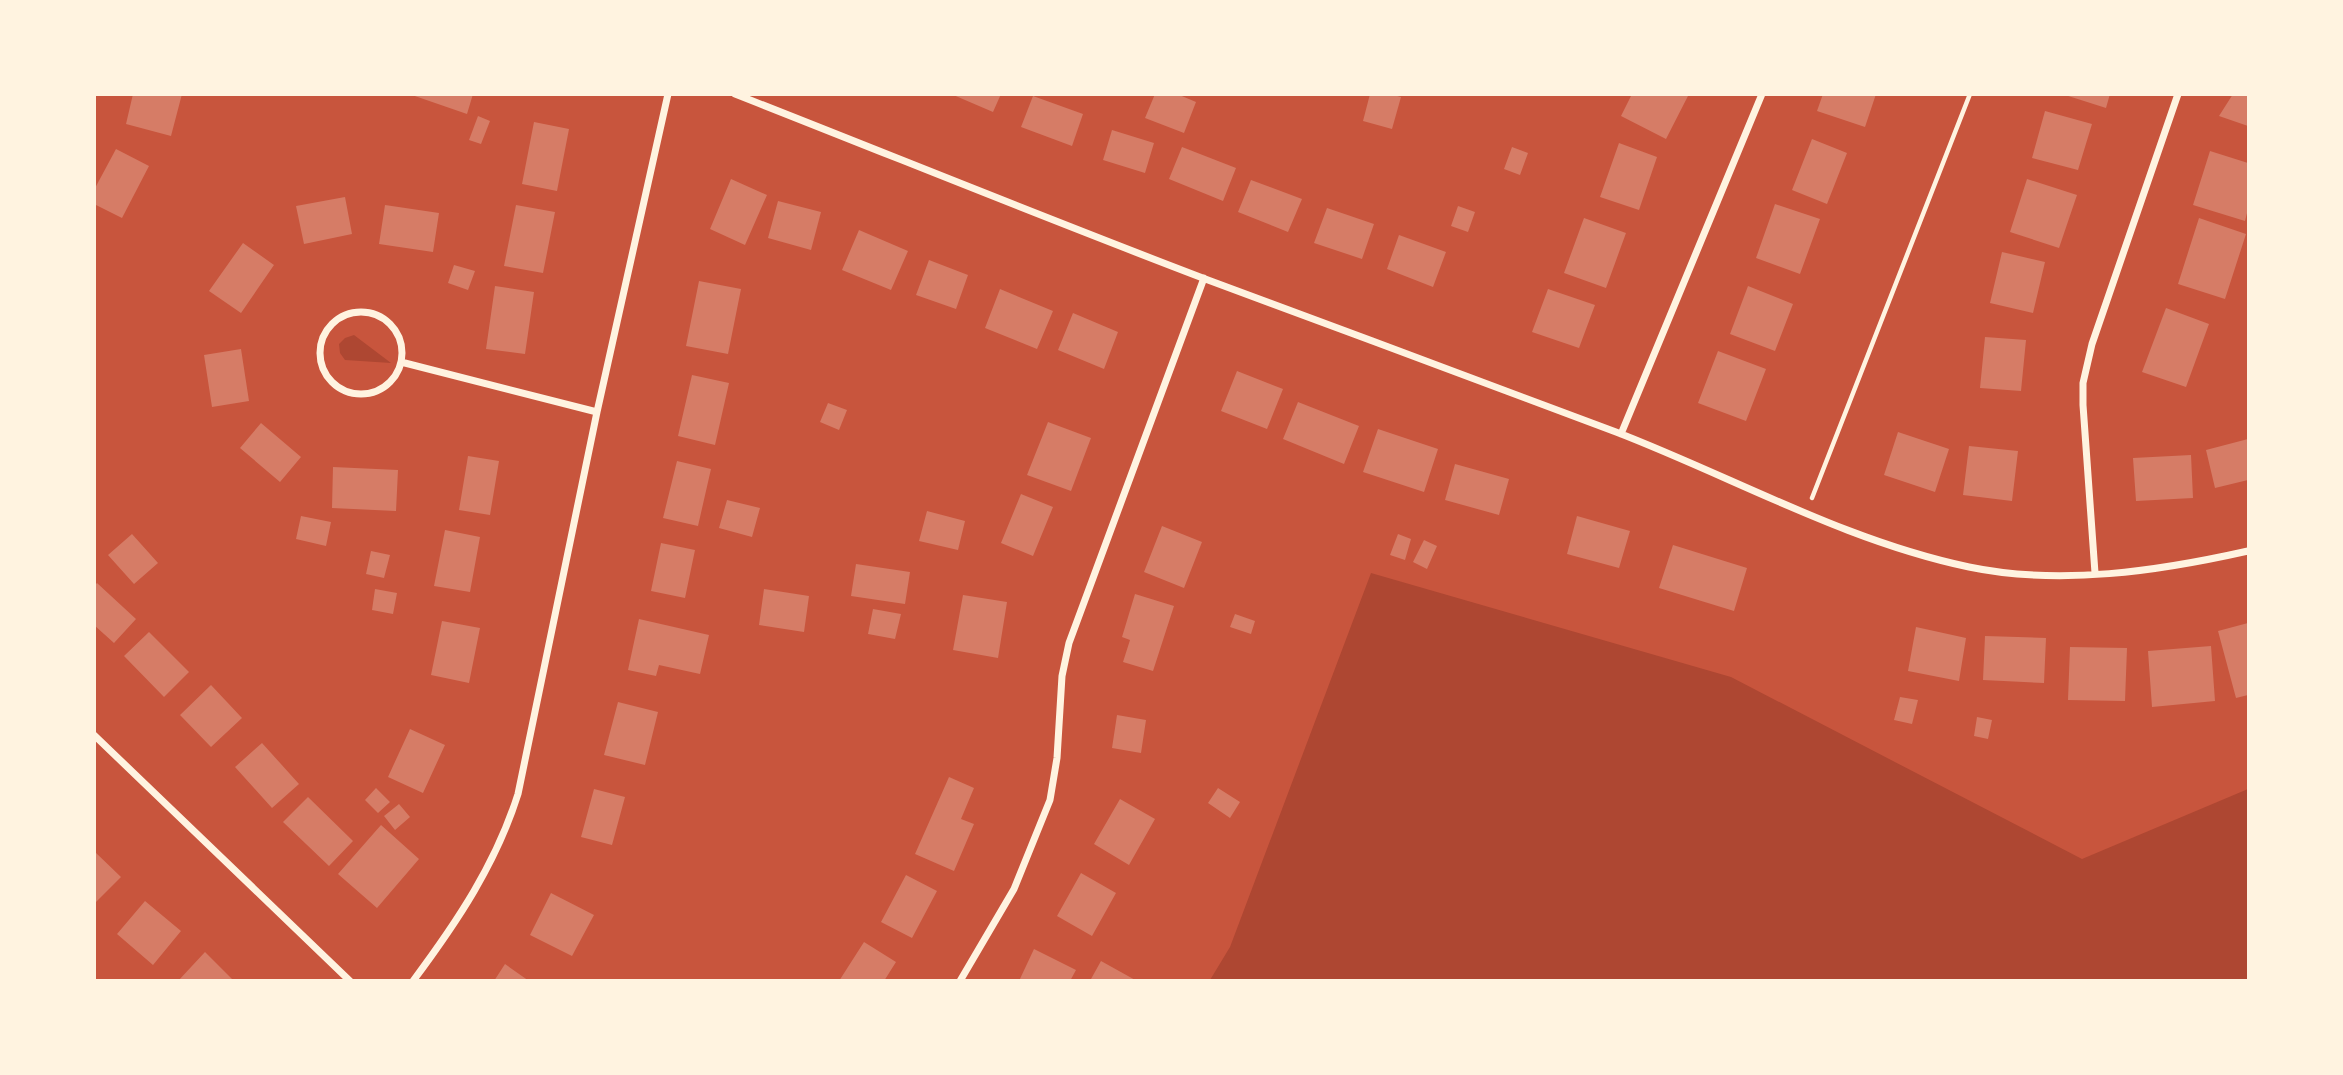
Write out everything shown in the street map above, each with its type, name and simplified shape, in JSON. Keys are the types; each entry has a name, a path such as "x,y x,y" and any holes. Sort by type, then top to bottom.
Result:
{"street":[{"path":"414,981 476,891 508,828 518,794 597,412 668,94"},
{"path":"735,94 1204,278 1621,434 1806,514 1908,552 1972,568 2038,575 2187,565 2249,551"},
{"path":"1621,434 1762,94"},
{"path":"2095,573 2083,383 2092,344 2178,94"},
{"path":"960,981 1014,889 1050,800 1057,758 1062,676 1069,643 1204,278"},
{"path":"357,312 373,314 384,319 401,341 401,362 395,377 386,386 371,393 355,394 336,386 325,374 320,358 321,342 331,325 341,317 357,312"},
{"path":"401,362 597,412"},
{"path":"94,735 351,981"}],"path":[{"path":"1806,514 1970,94"}],"shaded area":[{"path":"354,335 391,363 345,360 340,353 339,344"},
{"path":"1371,573 1731,677 2082,859 2248,789 2248,980 1210,980 1230,947"}],"building":[{"path":"133,94 182,94 171,136 126,124"},
{"path":"409,94 473,94 467,114"},
{"path":"951,94 1001,94 993,112"},
{"path":"1155,94 1177,94 1196,102 1184,133 1145,118"},
{"path":"1370,94 1401,97 1392,129 1363,121"},
{"path":"1632,94 1689,94 1666,139 1621,116"},
{"path":"1823,94 1876,94 1865,127 1817,111"},
{"path":"2062,94 2110,94 2106,108"},
{"path":"2233,94 2248,94 2248,126 2219,116"},
{"path":"1033,96 1083,114 1072,146 1021,127"},
{"path":"2045,111 2092,124 2078,170 2032,158"},
{"path":"478,116 490,121 481,144 469,140"},
{"path":"534,122 569,129 557,191 522,184"},
{"path":"1112,130 1154,143 1145,173 1103,160"},
{"path":"1812,139 1847,153 1827,204 1792,190"},
{"path":"1619,143 1657,157 1639,210 1600,197"},
{"path":"1182,147 1236,168 1223,201 1169,179"},
{"path":"1512,147 1528,153 1520,175 1504,169"},
{"path":"116,149 149,166 122,218 94,204 94,190"},
{"path":"2210,151 2248,163 2248,209 2245,221 2193,205"},
{"path":"731,179 767,195 745,245 710,229"},
{"path":"2027,179 2077,195 2059,248 2010,232"},
{"path":"1251,180 1302,199 1288,232 1238,212"},
{"path":"345,197 352,234 304,244 296,206"},
{"path":"778,201 821,212 811,250 768,238"},
{"path":"1775,204 1820,219 1800,274 1756,258"},
{"path":"385,205 439,213 433,252 379,244"},
{"path":"516,205 555,212 543,273 504,266"},
{"path":"1458,206 1475,212 1468,232 1451,226"},
{"path":"1327,208 1374,224 1362,259 1314,243"},
{"path":"1584,218 1626,233 1606,288 1564,273"},
{"path":"2199,218 2246,234 2225,299 2178,284"},
{"path":"859,230 908,251 891,290 842,270"},
{"path":"1399,235 1446,252 1433,287 1387,269"},
{"path":"243,243 274,265 241,313 209,291"},
{"path":"2002,252 2045,262 2033,313 1990,303"},
{"path":"929,260 968,275 956,309 916,295"},
{"path":"454,265 475,271 468,290 448,283"},
{"path":"699,281 741,289 728,354 686,346"},
{"path":"495,286 534,292 525,354 486,349"},
{"path":"1748,286 1793,304 1775,351 1730,334"},
{"path":"1000,289 1053,311 1037,349 985,328"},
{"path":"1548,289 1595,305 1579,348 1532,332"},
{"path":"2166,308 2209,324 2186,387 2142,372"},
{"path":"1073,313 1118,332 1104,369 1058,350"},
{"path":"1985,337 2026,340 2021,391 1980,388"},
{"path":"241,349 249,401 212,407 204,355"},
{"path":"1718,351 1766,369 1746,421 1698,403"},
{"path":"1237,371 1283,389 1267,429 1221,411"},
{"path":"692,375 729,383 715,445 678,436"},
{"path":"1298,402 1359,426 1344,464 1283,439"},
{"path":"828,403 847,410 839,430 820,422"},
{"path":"1048,422 1091,438 1071,491 1027,475"},
{"path":"261,423 301,457 280,482 240,448"},
{"path":"1378,429 1438,449 1424,492 1363,472"},
{"path":"1898,432 1949,449 1935,492 1884,475"},
{"path":"2248,439 2248,480 2215,488 2206,450"},
{"path":"1969,446 2018,451 2012,501 1963,495"},
{"path":"2191,455 2193,498 2136,501 2133,458"},
{"path":"468,456 499,461 490,515 459,510"},
{"path":"677,461 711,469 698,526 663,518"},
{"path":"1455,464 1509,479 1499,515 1445,500"},
{"path":"333,467 398,470 396,511 332,508"},
{"path":"1021,494 1053,507 1033,556 1001,543"},
{"path":"727,500 760,508 752,537 719,528"},
{"path":"927,511 965,521 958,550 919,541"},
{"path":"301,516 331,522 326,546 296,539"},
{"path":"1577,516 1630,531 1619,568 1567,554"},
{"path":"1162,526 1202,542 1184,588 1144,572"},
{"path":"445,530 480,537 470,592 434,586"},
{"path":"132,534 158,563 134,584 108,555"},
{"path":"1398,534 1411,539 1405,560 1390,555"},
{"path":"1424,540 1437,546 1427,569 1413,562"},
{"path":"661,543 695,550 685,598 651,591"},
{"path":"1673,545 1747,568 1734,611 1659,588"},
{"path":"371,551 390,555 384,578 366,574"},
{"path":"856,564 910,572 905,604 851,596"},
{"path":"97,583 136,619 114,643 94,625 94,586"},
{"path":"375,589 397,593 393,614 372,610"},
{"path":"764,589 809,596 804,632 759,625"},
{"path":"1135,594 1174,606 1153,671 1123,662 1130,640 1122,637"},
{"path":"963,595 1007,602 998,658 953,650"},
{"path":"873,609 901,614 895,639 868,634"},
{"path":"1235,614 1255,621 1251,634 1230,627"},
{"path":"639,619 709,635 700,674 659,665 656,676 628,670"},
{"path":"442,621 480,628 469,683 431,675"},
{"path":"2248,623 2248,695 2236,698 2218,631"},
{"path":"1916,627 1966,638 1959,681 1908,671"},
{"path":"149,632 189,672 164,697 124,656"},
{"path":"1985,636 2046,638 2044,683 1983,680"},
{"path":"2211,646 2215,701 2152,707 2148,651"},
{"path":"2070,647 2127,648 2125,701 2068,700"},
{"path":"211,685 242,718 211,747 180,715"},
{"path":"1900,697 1918,700 1912,724 1894,720"},
{"path":"618,702 658,712 645,765 604,755"},
{"path":"1117,715 1146,720 1141,753 1112,748"},
{"path":"1977,717 1992,720 1988,739 1974,736"},
{"path":"410,729 445,745 423,793 388,777"},
{"path":"262,743 299,784 272,808 235,767"},
{"path":"949,777 974,788 961,819 974,824 954,871 915,854"},
{"path":"376,788 390,802 378,813 365,800"},
{"path":"1218,788 1240,802 1230,818 1208,803"},
{"path":"594,789 625,797 612,845 581,837"},
{"path":"308,797 353,841 329,866 283,822"},
{"path":"1120,799 1155,819 1129,865 1094,844"},
{"path":"399,804 410,817 395,830 384,816"},
{"path":"381,825 419,859 377,908 338,874"},
{"path":"94,851 121,877 94,904"},
{"path":"1081,873 1116,893 1092,936 1057,916"},
{"path":"906,875 937,891 912,938 881,922"},
{"path":"551,893 594,915 572,956 530,935"},
{"path":"145,901 181,931 153,965 117,934"},
{"path":"864,942 896,962 884,981 839,981"},
{"path":"1034,949 1076,970 1070,981 1019,981"},
{"path":"205,952 234,981 178,981"},
{"path":"1101,961 1137,981 1091,979"},
{"path":"505,964 529,981 494,981"}]}
